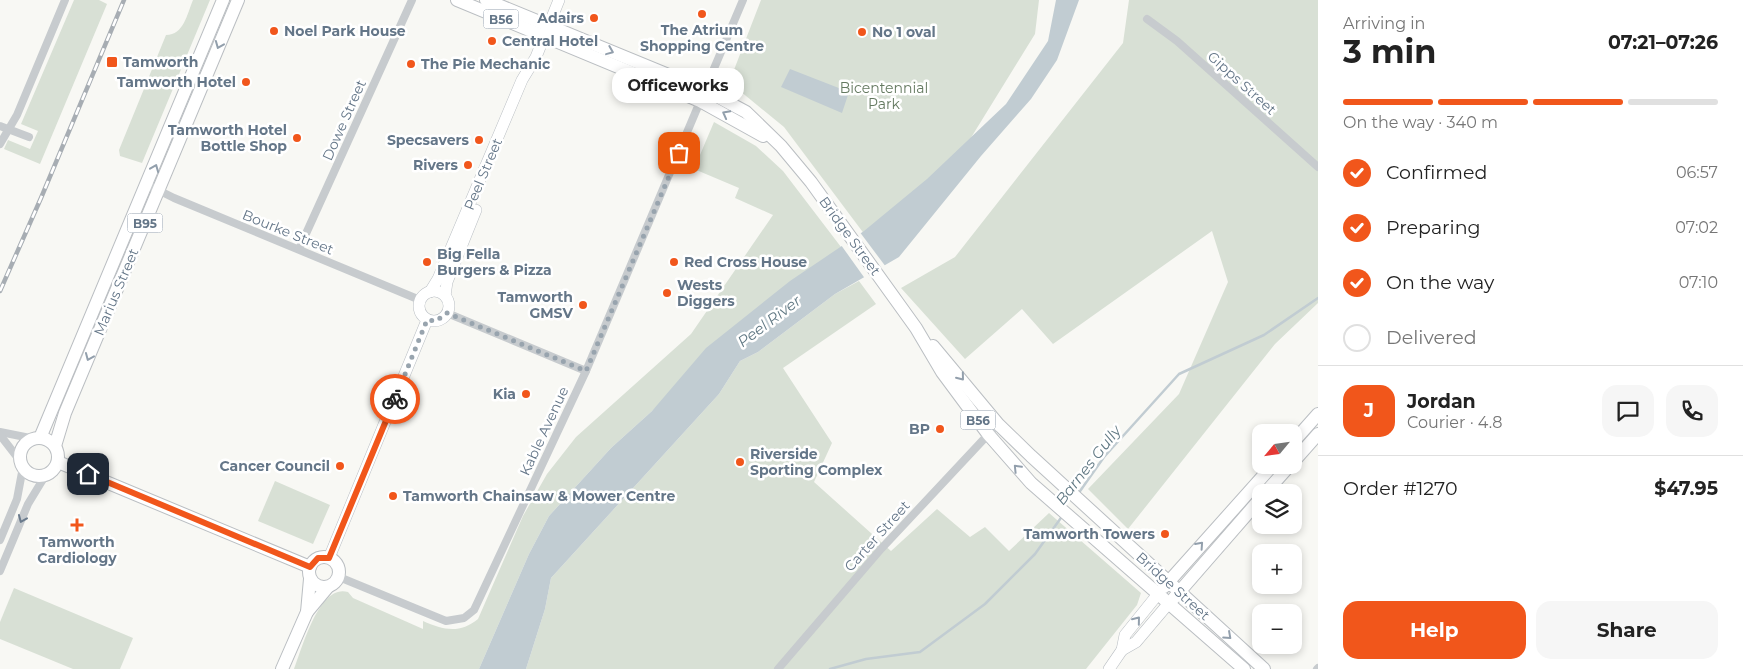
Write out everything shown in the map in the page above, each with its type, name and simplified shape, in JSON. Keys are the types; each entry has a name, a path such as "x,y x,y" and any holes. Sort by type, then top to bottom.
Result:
{"main road":[{"name":"Marius Street","path":"55,446 65,413 153,188 223,0"},
{"name":"Marius Street","path":"37,438 238,0"},
{"name":"B56","path":"457,0 546,32 703,96"},
{"name":"B56","path":"486,0 546,32"},
{"name":"Peel Street","path":"445,296 447,282 529,83 536,57 559,0"},
{"name":"Peel Street","path":"430,292 438,279 522,80 536,57"},
{"name":"Bridge Street","path":"703,96 746,112 781,146 810,182 916,328 950,365 998,424 1086,508 1264,669"},
{"path":"430,292 440,292 445,296 448,303 447,313 436,321 427,320 420,314 420,300 430,292"},
{"path":"329,558 427,320"},
{"name":"Bridge Street","path":"916,328 942,372 988,434 1010,460 1076,523 1244,669"},
{"path":"1302,432 1318,414"},
{"path":"1302,452 1318,434"},
{"path":"37,438 55,446"},
{"name":"B95","path":"22,464 23,448 37,438"},
{"name":"B95","path":"55,446 58,462"},
{"path":"22,464 34,476 44,476 53,471 58,462 310,573 316,585 328,588"},
{"path":"1122,650 1125,635 1158,594 1265,474"},
{"path":"1273,484 1282,474"},
{"path":"1108,669 1122,650 1136,642 1252,508"},
{"path":"282,669 306,612 310,573 318,558 329,558 337,564 339,577 335,584 328,588 306,612"}],"street":[{"path":"0,144 17,115 65,0"},
{"name":"Dowe Street","path":"299,249 412,0"},
{"name":"Kable Avenue","path":"339,577 446,621 464,618 474,610 586,371 743,0"},
{"name":"Gipps Street","path":"1147,19 1177,42 1318,167"},
{"path":"0,126 29,137"},
{"name":"Bourke Street","path":"153,188 420,300"},
{"path":"447,313 586,371"},
{"name":"Carter Street","path":"778,669 881,548 998,424"},
{"path":"0,434 37,438"},
{"path":"0,434 22,464 17,499 0,540"},
{"path":"0,571 28,504 44,476"}],"green space":[{"path":"74,0 99,0 107,4 40,164 4,149 8,140 30,149 38,131 21,124"},
{"path":"193,0 210,0 142,163 120,156 119,150 166,35 177,32 181,28"},
{"name":"Bicentennial Park","path":"761,0 1039,0 1035,34 956,162 868,239 784,127 740,91 732,75"},
{"path":"1129,0 1318,0 1318,303 1275,344 1128,529 1088,489 1179,394 1228,282 1212,231 1053,344 1022,309 965,359 901,288 955,257 1123,43"},
{"path":"714,122 756,146 783,171 841,247 611,448 549,516 529,554 479,669 294,669 307,633 320,607 328,597 338,592 348,592 353,598 423,629 423,621 438,627 458,629 478,619 523,516 547,474 576,437 691,334 773,215 735,198 739,188 694,169"},
{"name":"Riverside Sporting Complex","path":"859,281 876,304 783,368 832,443 814,482 891,551 937,509 970,537 985,527 1009,551 1049,513 1141,593 1137,605 1086,669 526,669 545,609 551,578 719,394 740,361 758,352 835,294"},
{"path":"275,481 330,505 313,544 258,521"},
{"path":"14,588 133,638 120,669 73,669 0,639 0,622"}],"water":[{"name":"Peel River","path":"1056,0 1079,0 1057,60 1031,99 981,156 899,257 835,294 758,352 740,361 719,394 551,578 545,609 526,669 479,669 529,554 549,516 611,448 652,411 706,348 790,281 864,231 927,179 1006,104 1048,41"},
{"path":"790,69 849,92 842,113 781,87"}],"pier":[{"path":"859,231 886,267 866,280 841,245"}],"waterway":[{"name":"Barnes Gully","path":"1078,494 1104,457 1179,374 1264,335 1318,298"},
{"name":"Barnes Gully","path":"830,669 866,659 920,652 985,604 1035,554 1063,515"}],"railway":[{"path":"0,291 124,0"}],"way so far":[{"path":"395,399 427,320 441,320 447,313 516,340 586,371 679,153"}],"place":[{"name":"The Atrium Shopping Centre","path":"702,14"},
{"name":"Adairs","path":"594,18"},
{"name":"Noel Park House","path":"274,31"},
{"name":"No 1 oval","path":"862,32"},
{"name":"Central Hotel","path":"492,41"},
{"name":"Tamworth","path":"112,62"},
{"name":"The Pie Mechanic","path":"411,64"},
{"name":"Tamworth Hotel","path":"246,82"},
{"name":"Tamworth Hotel Bottle Shop","path":"297,138"},
{"name":"Specsavers","path":"479,140"},
{"name":"Officeworks","path":"679,153"},
{"name":"Rivers","path":"468,165"},
{"name":"Big Fella Burgers & Pizza","path":"427,262"},
{"name":"Red Cross House","path":"674,262"},
{"name":"Wests Diggers","path":"667,293"},
{"name":"Tamworth GMSV","path":"583,305"},
{"name":"Kia","path":"526,394"},
{"name":"BP","path":"940,429"},
{"name":"Riverside Sporting Complex","path":"740,462"},
{"name":"Cancer Council","path":"340,466"},
{"name":"Tamworth Chainsaw & Mower Centre","path":"393,496"},
{"name":"Tamworth Cardiology","path":"77,525"},
{"name":"Tamworth Towers","path":"1165,534"}],"route":[{"path":"88,474 310,567 314,560 318,558 329,558 395,399"}]}
